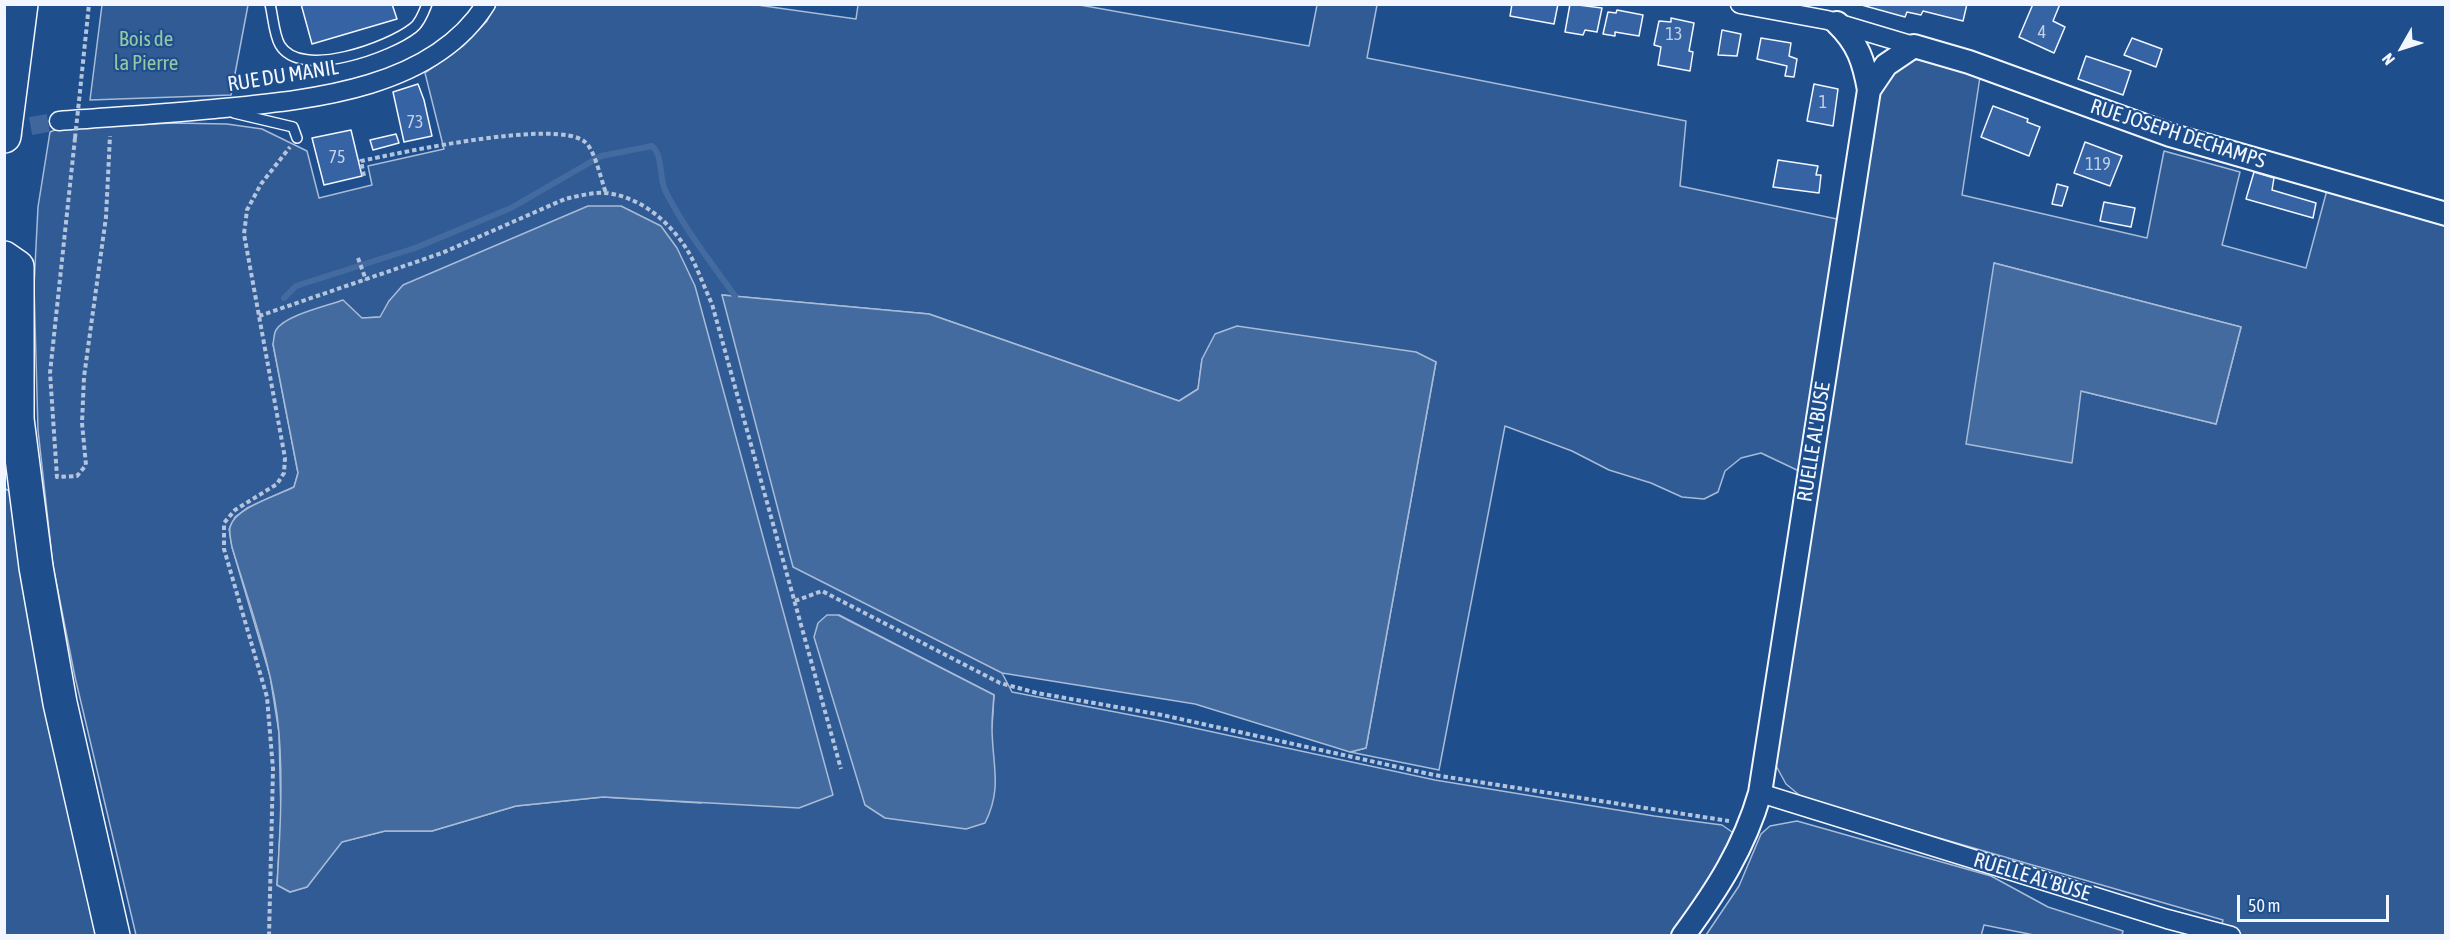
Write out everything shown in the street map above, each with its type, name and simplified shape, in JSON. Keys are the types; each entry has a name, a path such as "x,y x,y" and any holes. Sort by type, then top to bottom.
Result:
{"highway":[{"path":"4,136 21,4"},
{"path":"4,258 17,267 17,419 36,567 60,703 113,936"}],"street":[{"name":"RUE DU MANIL","path":"59,121 284,103 318,97 403,72 421,64 454,41 486,4"},
{"path":"1740,4 1837,23 1914,46"},
{"name":"RUELLE AL'BUSE","path":"1683,936 1725,876 1751,825 1760,793 1869,90 1861,54 1848,33 1837,23"},
{"name":"RUELLE AL'BUSE","path":"1869,90 1886,64 1914,46"},
{"name":"RUE JOSEPH DECHAMPS","path":"1914,46 1969,62 2170,135 2445,214"},
{"name":"RUELLE AL'BUSE","path":"1760,793 2167,919 2231,936"}],"lane":[{"path":"270,4 281,46 299,60 322,61 350,56 387,43 415,27 427,4"},
{"path":"217,108 293,127 297,138"}],"path":[{"path":"89,4 50,373 57,477 77,476 86,465 82,423 84,377 106,217 110,150 109,117"},
{"path":"364,176 361,161 488,138 563,134 584,140 592,153 606,193"},
{"path":"269,936 273,770 267,696 224,549 224,523 235,510 277,484 284,473 285,458 244,234 247,210 261,184 297,138"},
{"path":"260,316 442,253 566,199 606,193 626,198 667,222 690,254 712,304 841,769"},
{"path":"357,258 366,280"},
{"path":"795,601 822,591 1000,683 1037,693 1162,715 1434,775 1751,825"}],"shaded area":[{"path":"495,4 750,4 856,19 858,5 1080,5 1309,46 1317,5 1377,5 1367,58 1686,121 1680,186 1837,219 1799,471 1761,453 1741,458 1725,471 1718,492 1704,499 1682,497 1651,483 1609,470 1572,451 1505,426 1439,770 1350,752 1366,748 1436,362 1202,359 1198,389 1179,401 929,314 722,295 1002,673 1012,692 1162,721 1435,780 1722,825 1735,834 1718,873 1672,935 136,935 75,677 53,566 38,430 34,286 38,207 50,132 57,129 173,123 227,124 262,129 307,151 319,198 372,185 368,166 444,149 425,73 463,46 487,21","holes":["389,301 701,803 603,797 516,806 432,831 385,831 341,842 307,887 290,892 277,885 281,817 279,733 270,676 232,547 229,529 235,517 247,508 294,487 298,473 273,344 362,318 381,317","839,615 994,695 992,728"]},
{"name":"Bois de la Pierre","path":"102,5 248,5 231,95 90,100"},
{"path":"1923,59 1980,77 1962,195 2147,238 2164,151 2240,172 2222,245 2306,268 2327,190 2445,222 2445,935 2219,935 2223,920 1804,799 1786,784 1775,764 1877,85 1905,61","holes":["1994,263 2241,327 2216,424 2081,391"]},
{"path":"588,206 621,206 661,226 677,248 695,286 833,795 799,808 603,797 516,806 432,831 385,831 342,842 307,887 290,892 277,885 281,790 276,709 267,662 232,547 230,532 233,520 248,508 294,487 298,473 273,344 275,331 297,315 343,300 362,318 380,317 389,301 403,285"},
{"path":"1994,263 2241,327 2216,424 2081,391 2072,463 1966,444"},
{"path":"722,295 929,314 1179,401 1198,389 1202,359 1215,334 1237,326 1416,352 1436,362 1366,748 1350,752 1195,704 1002,673 793,567"},
{"path":"4,488 14,494 101,935 5,935"},
{"path":"827,615 838,615 994,695 992,741 995,787 994,798 985,823 966,829 885,818 865,805 814,637 818,623"},
{"path":"1797,821 1991,876 2048,907 2123,931 2122,935 2034,935 1984,925 1981,936 1706,935 1739,886 1761,834 1770,826"}],"building":[{"path":"301,4 392,4 397,19 312,44"},
{"path":"1512,4 1558,4 1554,24 1510,16"},
{"path":"1570,4 1602,8 1597,32 1585,30 1583,35 1565,32"},
{"path":"1858,4 1967,4 1963,21 1923,11 1921,15 1907,12 1905,17"},
{"path":"2033,4 2060,4 2053,21 2065,27 2054,53 2019,37"},
{"path":"1617,10 1643,15 1639,36 1615,32 1615,36 1603,34 1608,12 1616,13"},
{"path":"1671,18 1694,23 1689,51 1693,52 1690,71 1658,65 1661,47 1654,45 1659,21 1671,22"},
{"path":"1722,30 1741,34 1737,56 1718,55"},
{"path":"1761,38 1791,43 1789,56 1797,59 1794,77 1785,76 1787,66 1757,59"},
{"path":"2132,38 2162,49 2156,67 2124,55"},
{"path":"2086,56 2131,71 2123,95 2078,79"},
{"path":"418,84 432,136 404,142 393,92"},
{"path":"1814,84 1838,89 1833,126 1807,121"},
{"path":"1993,106 2028,119 2027,122 2040,127 2029,156 1981,137"},
{"path":"351,130 362,176 324,185 312,138"},
{"path":"396,134 399,143 373,150 370,140"},
{"path":"2085,142 2122,156 2110,186 2074,173"},
{"path":"1778,160 1818,166 1816,175 1821,175 1819,193 1773,187"},
{"path":"2254,172 2274,178 2272,190 2316,203 2313,218 2246,199"},
{"path":"2057,184 2068,187 2062,206 2052,204"},
{"path":"2104,202 2135,208 2131,227 2100,221"}],"waterway":[{"path":"284,298 296,286 415,248 511,208 601,156 652,146 658,155 663,185 672,204 735,296"}],"tunnel":[{"path":"4,131 59,121"}]}
